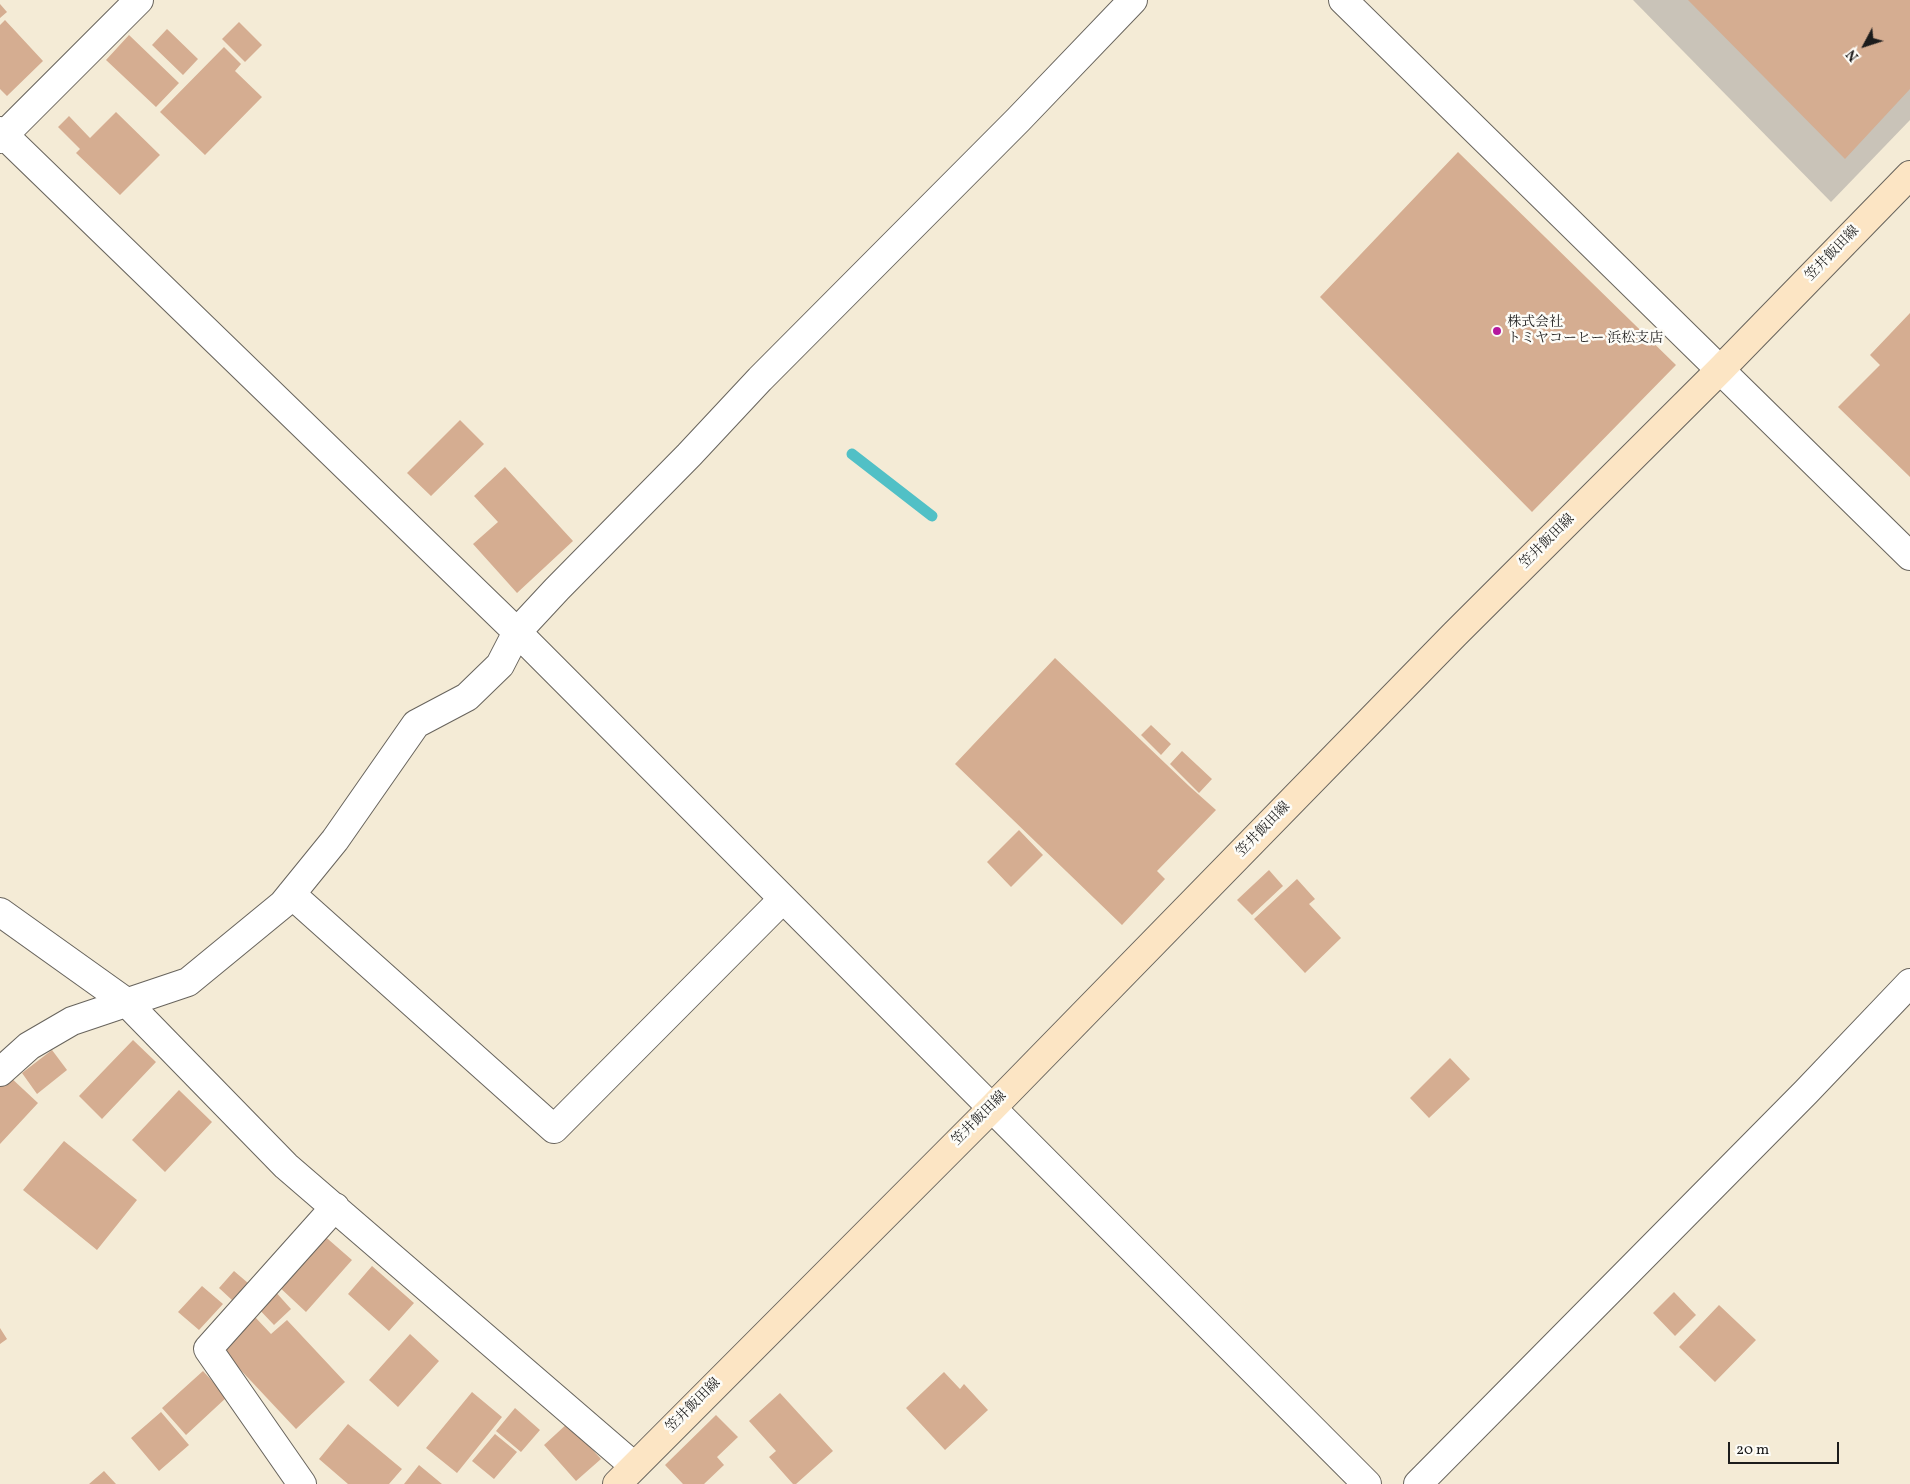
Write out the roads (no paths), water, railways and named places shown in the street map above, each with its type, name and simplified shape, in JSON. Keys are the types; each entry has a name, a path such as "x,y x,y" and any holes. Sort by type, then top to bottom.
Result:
{"main road":[{"name":"笠井飯田線","path":"625,1475 992,1108 1462,627 1720,370 1910,175"}],"street":[{"path":"139,0 2,135 517,632 1367,1484"},
{"path":"0,1072 29,1046 72,1021 188,982 283,904 335,840 416,724 467,697 500,665 517,632 760,379 1018,120 1133,0"},
{"path":"1343,0 1910,556"},
{"path":"291,894 554,1129 782,899"},
{"path":"0,912 126,1002 286,1166 335,1208 625,1475"},
{"path":"1418,1484 1910,983"},
{"path":"302,1484 208,1349 335,1208"}],"waterway":[{"path":"852,454 932,516"}],"place":[{"name":"株式会社 トミヤコーヒー 浜松支店","path":"1497,331"}]}
